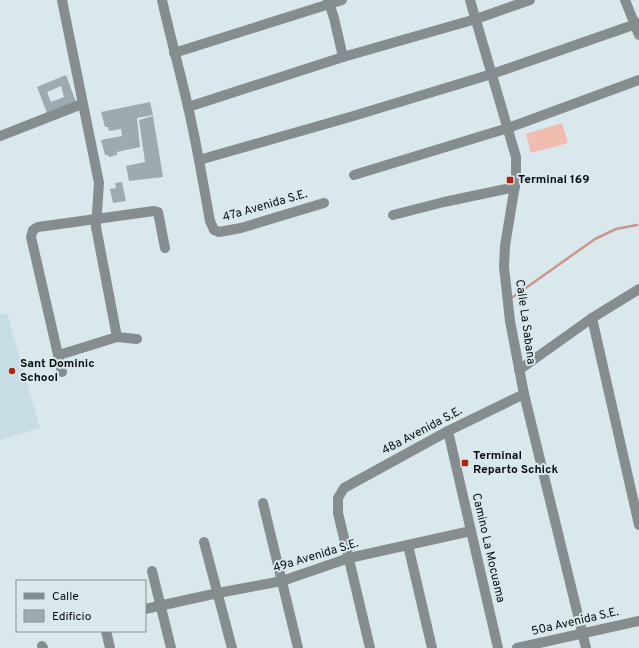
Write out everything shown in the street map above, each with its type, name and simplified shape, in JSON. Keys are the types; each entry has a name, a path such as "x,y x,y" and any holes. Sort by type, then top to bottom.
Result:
{"street":[{"path":"62,0 99,182 96,227 117,337"},
{"path":"162,0 200,160 492,74 637,24"},
{"path":"174,53 329,2 342,0"},
{"name":"Calle La Sabana","path":"470,0 516,157 515,188 505,246 504,268 510,320 524,394 586,648"},
{"path":"188,107 343,57 476,19 530,0"},
{"path":"625,0 637,24 639,35"},
{"path":"329,2 343,57"},
{"path":"354,175 508,128 639,80"},
{"path":"0,136 82,104"},
{"name":"47a Avenida S.E.","path":"200,160 210,222 214,230 219,232 241,228 324,203"},
{"path":"393,215 444,202 515,188"},
{"path":"62,372 30,237 33,230 38,227 154,211 158,212 165,248"},
{"path":"519,370 592,318 639,289"},
{"path":"592,318 639,524"},
{"path":"59,355 117,337 137,339"},
{"name":"48a Avenida S.E.","path":"349,558 338,513 338,498 344,488 448,430 524,394"},
{"name":"Camino La Mocuama","path":"448,430 498,648"},
{"path":"263,503 298,648"},
{"name":"49a Avenida S.E.","path":"146,610 218,593 282,581 349,558 471,531"},
{"path":"204,542 232,648"},
{"path":"408,544 432,648"},
{"path":"349,558 370,648"},
{"path":"152,572 171,648"},
{"name":"50a Avenida S.E.","path":"517,648 639,621"},
{"path":"106,632 110,648"}],"shaded area":[{"path":"562,123 568,143 531,153 526,134"},
{"name":"Sant Dominic School","path":"7,313 40,428 0,440 0,315"}],"building":[{"path":"66,75 76,102 47,113 37,87","holes":["61,86 64,97 51,102 47,92"]},
{"path":"150,102 153,115 137,118 140,147 117,152 117,155 109,157 108,155 105,155 101,140 122,136 121,129 109,131 108,127 105,127 101,112"},
{"path":"153,116 163,177 129,181 126,166 145,162 139,120"},
{"path":"122,182 126,201 113,203 110,189 116,188 115,183"}],"waterway":[{"path":"513,297 595,239 616,229 637,225"}],"place":[{"name":"Terminal 169","path":"510,180"},
{"name":"Sant Dominic School","path":"12,371"},
{"name":"Terminal Reparto Schick","path":"465,463"}]}
